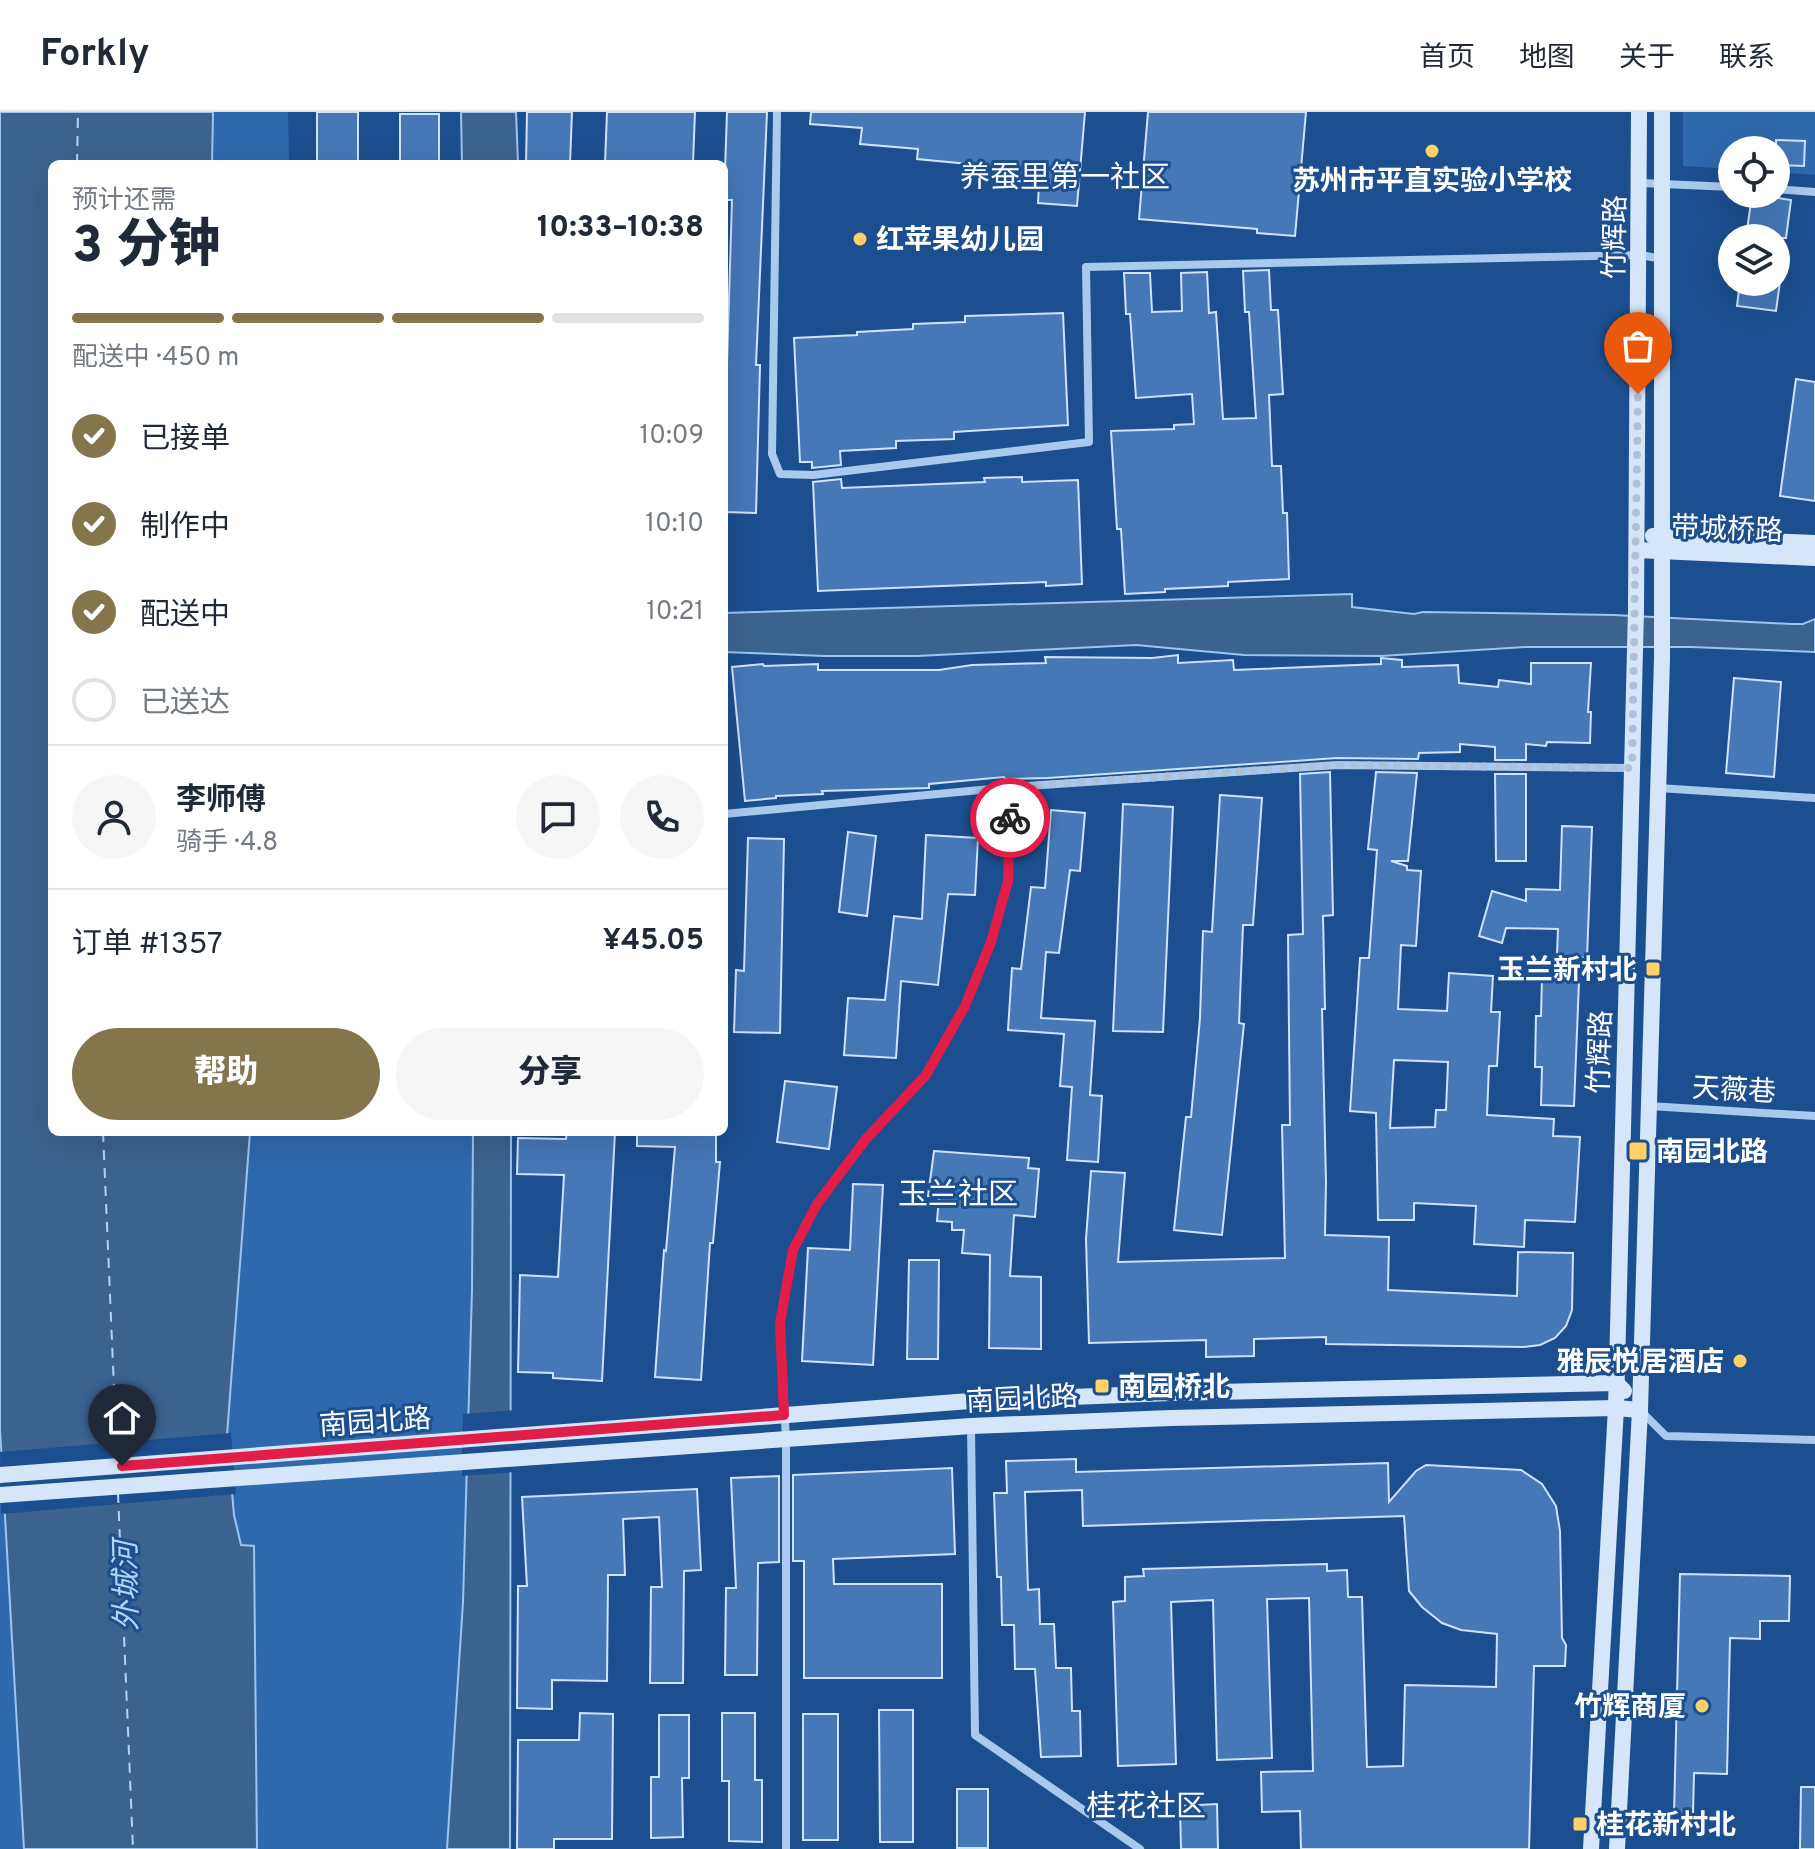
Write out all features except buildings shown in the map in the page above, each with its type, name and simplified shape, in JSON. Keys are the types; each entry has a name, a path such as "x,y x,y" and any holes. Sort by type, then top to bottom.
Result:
{"main road":[{"name":"竹辉路","path":"1591,1849 1616,1408 1636,610 1639,112"},
{"name":"竹辉路","path":"1617,1849 1640,1410 1662,659 1662,112"},
{"name":"带城桥路","path":"1637,543 1815,543"},
{"name":"带城桥路","path":"1661,544 1815,558"},
{"path":"1616,1383 1640,1410"},
{"name":"南园北路","path":"0,1475 1060,1397 1616,1383"},
{"name":"南园北路","path":"0,1495 971,1426 1155,1419 1616,1408 1640,1410"}],"street":[{"path":"777,112 772,454 780,474 813,475 1089,442 1086,267 1640,255 1663,259"},
{"path":"1640,183 1718,186"},
{"path":"1790,190 1815,192"},
{"path":"728,814 1012,787 1337,765 1632,768"},
{"path":"786,1849 786,1440 780,1323 793,1250 817,1204 866,1139 926,1075 965,1006 991,942 1008,881 1012,787"},
{"path":"1657,788 1815,798"},
{"name":"天薇巷","path":"1649,1106 1815,1116"},
{"path":"1640,1410 1666,1436 1815,1440"},
{"path":"971,1426 975,1735 1140,1849"}],"shaded area":[{"path":"213,112 288,112 289,160 212,160"},
{"path":"1683,112 1815,112 1815,175 1790,173 1790,136 1718,136 1718,168 1683,166"},
{"path":"250,1136 473,1136 463,1602 447,1849 257,1849 254,1547 241,1545 234,1515 227,1435"},
{"path":"0,1429 2,1456 24,1849 0,1849"}],"water":[{"name":"外城河","path":"0,112 213,112 212,160 48,160 48,1136 250,1136 227,1435 234,1515 241,1545 254,1546 257,1849 24,1849 0,1429"},
{"path":"461,112 516,112 518,160 462,160"},
{"path":"1352,594 1352,607 1414,614 1614,615 1791,624 1803,624 1815,619 1815,652 1691,647 1525,647 1381,656 1244,655 1136,645 917,656 824,656 728,652 728,613"},
{"path":"473,1136 511,1136 510,1849 447,1849 463,1602"}],"pier":[{"path":"516,1410 516,1472 462,1476 463,1414"},
{"path":"231,1433 236,1494 1,1514 0,1452"}],"ferry route":[{"path":"77,160 78,112"},
{"path":"103,1136 117,1458"},
{"path":"118,1493 133,1849"}],"way so far":[{"path":"1010,818 1012,787 1337,765 1632,768 1638,394"}],"place":[{"name":"苏州市平直实验小学校","path":"1432,151"},
{"name":"红苹果幼儿园","path":"860,239"},
{"name":"玉兰新村北","path":"1653,969"},
{"name":"南园北路","path":"1638,1151"},
{"name":"雅辰悦居酒店","path":"1740,1361"},
{"name":"南园桥北","path":"1102,1386"},
{"name":"竹辉商厦","path":"1702,1706"},
{"name":"桂花新村北","path":"1580,1824"}],"district":[{"name":"养蚕里第一社区","path":"1065,177"},
{"name":"玉兰社区","path":"958,1194"},
{"name":"桂花社区","path":"1146,1806"}],"route":[{"path":"122,1466 784,1415 780,1323 793,1250 817,1204 866,1139 926,1075 965,1006 991,942 1008,881 1010,818"}]}
